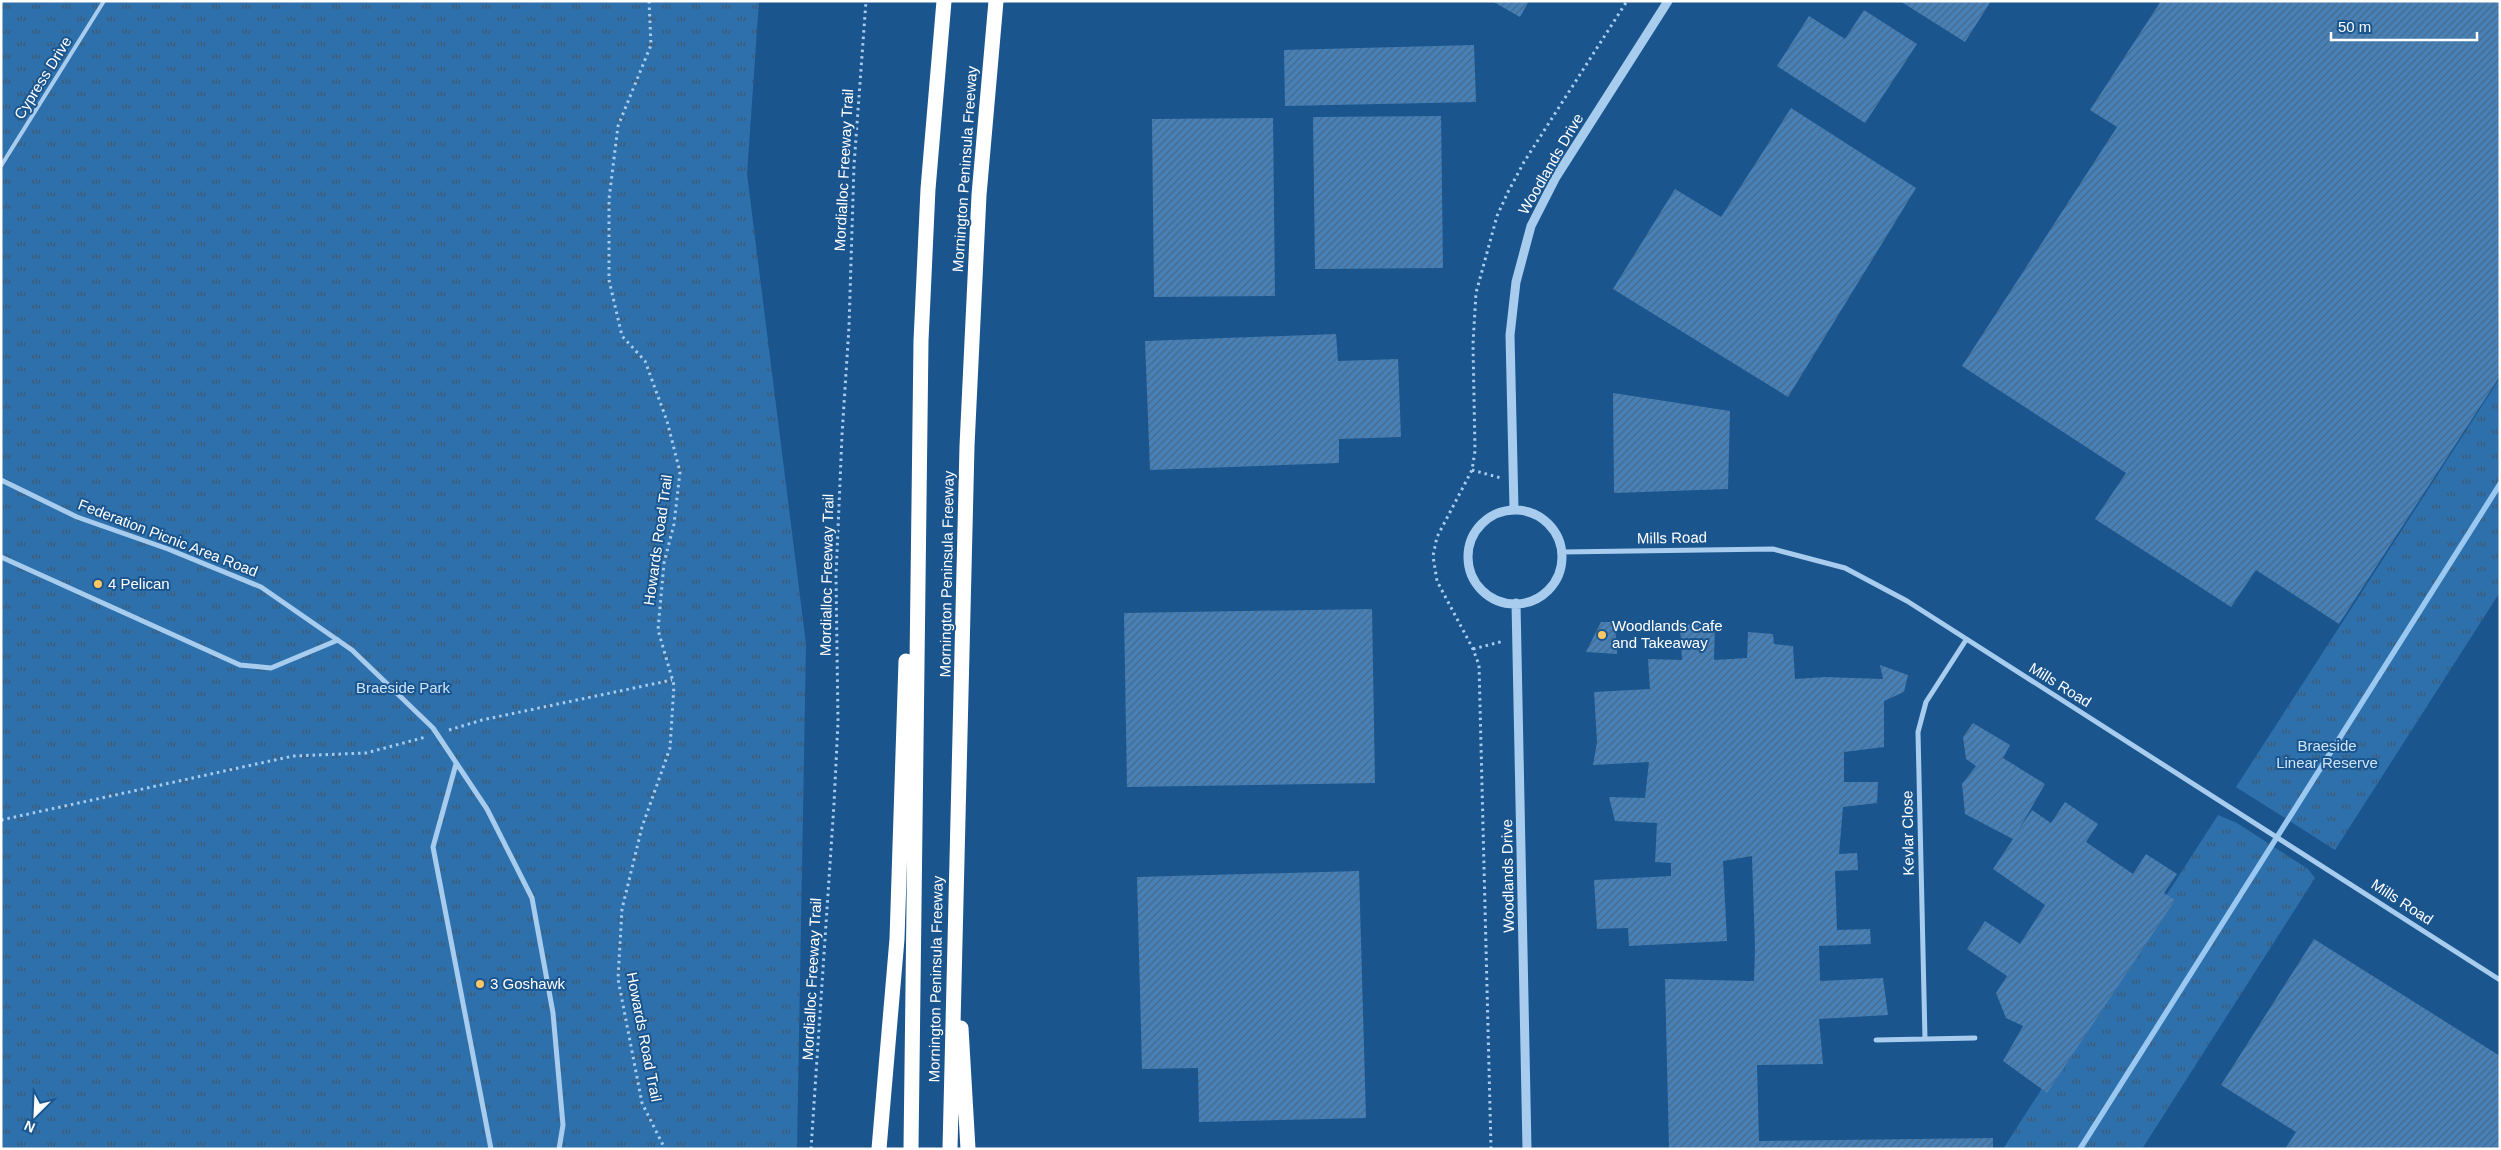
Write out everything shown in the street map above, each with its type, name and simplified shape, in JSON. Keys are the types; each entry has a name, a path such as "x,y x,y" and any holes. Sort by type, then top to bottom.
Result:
{"highway":[{"name":"Mornington Peninsula Freeway","path":"911,1149 921,341 928,189 944,1"},
{"name":"Mornington Peninsula Freeway","path":"950,1149 967,446 979,195 996,1"},
{"path":"879,1149 897,939 915,354 928,189"},
{"path":"955,919 968,1149"}],"street":[{"name":"Woodlands Drive","path":"1514,510 1510,335 1516,282 1531,226 1556,177 1668,1"},
{"name":"Federation Picnic Area Road","path":"1,480 77,517 168,549 261,587 352,650 437,734 487,809 532,898 553,1012 563,1125 559,1149"},
{"path":"1514,510 1541,517 1552,527 1559,538 1562,552 1561,567 1547,592 1535,599 1506,603 1490,597 1477,586 1470,572 1467,557 1470,543 1476,530 1487,519 1500,512 1514,510"},
{"name":"Mills Road","path":"1562,552 1773,549 1845,568 1907,601 2500,980"},
{"path":"1,557 240,665 271,668 338,640"},
{"name":"Woodlands Drive","path":"1516,603 1527,1149"},
{"name":"Kevlar Close","path":"1925,1039 1918,732 1926,702 1966,640"},
{"path":"456,764 433,847 490,1149"},
{"path":"1876,1040 1975,1038"}],"lane":[{"name":"Cypress Drive","path":"1,166 104,1"}],"path":[{"name":"Howards Road Trail","path":"649,1 651,45 618,126 609,199 609,280 622,336 645,361 667,421 680,472 674,524 664,563 658,630 674,686 670,748 642,827 622,909 618,979 642,1103 664,1149"},
{"name":"Mordialloc Freeway Trail","path":"811,1149 838,722 836,576 849,327 854,165 866,1"},
{"path":"1472,470 1514,481"},
{"path":"1491,1149 1482,822 1481,689 1480,665 1474,649 1517,638"},
{"path":"1,820 293,756 366,753 482,720 672,680"}],"green space":[{"name":"Braeside Park","path":"1,1 759,1 747,174 806,644 797,1149 1,1149"},
{"name":"Braeside Linear Reserve","path":"2500,378 2500,592 2335,850 2236,787"},
{"path":"2218,815 2237,823 2308,869 2315,878 2142,1149 2003,1149"}],"building":[{"path":"1492,1 1529,1 1520,17"},
{"path":"1900,1 1991,1 1965,42"},
{"path":"2161,1 2500,1 2500,376 2339,624 2256,570 2231,607 2095,519 2126,473 1962,366 2117,127 2090,110"},
{"path":"1864,10 1917,44 1865,123 1777,66 1809,16 1845,39"},
{"path":"1474,45 1476,102 1285,106 1284,50"},
{"path":"1791,108 1916,188 1788,397 1613,289 1675,189 1721,217"},
{"path":"1441,116 1443,268 1315,269 1313,117"},
{"path":"1273,118 1275,296 1154,297 1152,119"},
{"path":"1336,334 1338,361 1398,359 1401,437 1339,439 1339,463 1150,470 1145,341"},
{"path":"1613,393 1730,411 1728,489 1614,493"},
{"path":"1372,609 1375,783 1127,787 1124,613"},
{"path":"1601,622 1615,622 1617,654 1586,652"},
{"path":"1715,623 1714,660 1747,658 1748,632 1773,634 1774,644 1793,646 1795,679 1825,677 1883,679 1880,665 1908,675 1904,692 1884,701 1884,747 1844,752 1844,782 1878,782 1877,803 1843,807 1839,854 1857,853 1858,870 1835,871 1837,930 1870,929 1871,944 1819,946 1820,981 1883,978 1888,1015 1819,1019 1823,1064 1757,1065 1759,1141 1993,1138 1993,1149 1669,1149 1665,979 1754,981 1755,948 1752,856 1723,861 1727,941 1629,946 1628,928 1597,929 1594,880 1671,876 1671,863 1655,862 1657,823 1615,821 1609,797 1645,798 1649,762 1593,765 1597,742 1594,692 1650,689 1648,659 1682,660 1680,625"},
{"path":"1973,723 2010,745 2003,758 2045,784 2018,831 2032,810 2051,823 2065,802 2098,824 2086,842 2133,874 2146,854 2177,874 2164,893 2175,900 2047,1093 2003,1061 2023,1026 2006,1018 1996,993 2007,976 1967,949 1985,921 2020,944 2045,905 1993,869 2013,839 1965,814 1962,784 1976,766 1966,759 1963,737"},
{"path":"1359,871 1366,1118 1199,1122 1198,1068 1142,1069 1137,877"},
{"path":"2314,939 2500,1056 2500,1149 2285,1149 2296,1132 2221,1085"}],"waterway":[{"path":"2080,1149 2500,484"}],"place":[{"name":"4 Pelican","path":"98,584"},
{"name":"Woodlands Cafe and Takeaway","path":"1602,635"},
{"name":"3 Goshawk","path":"480,984"}]}
